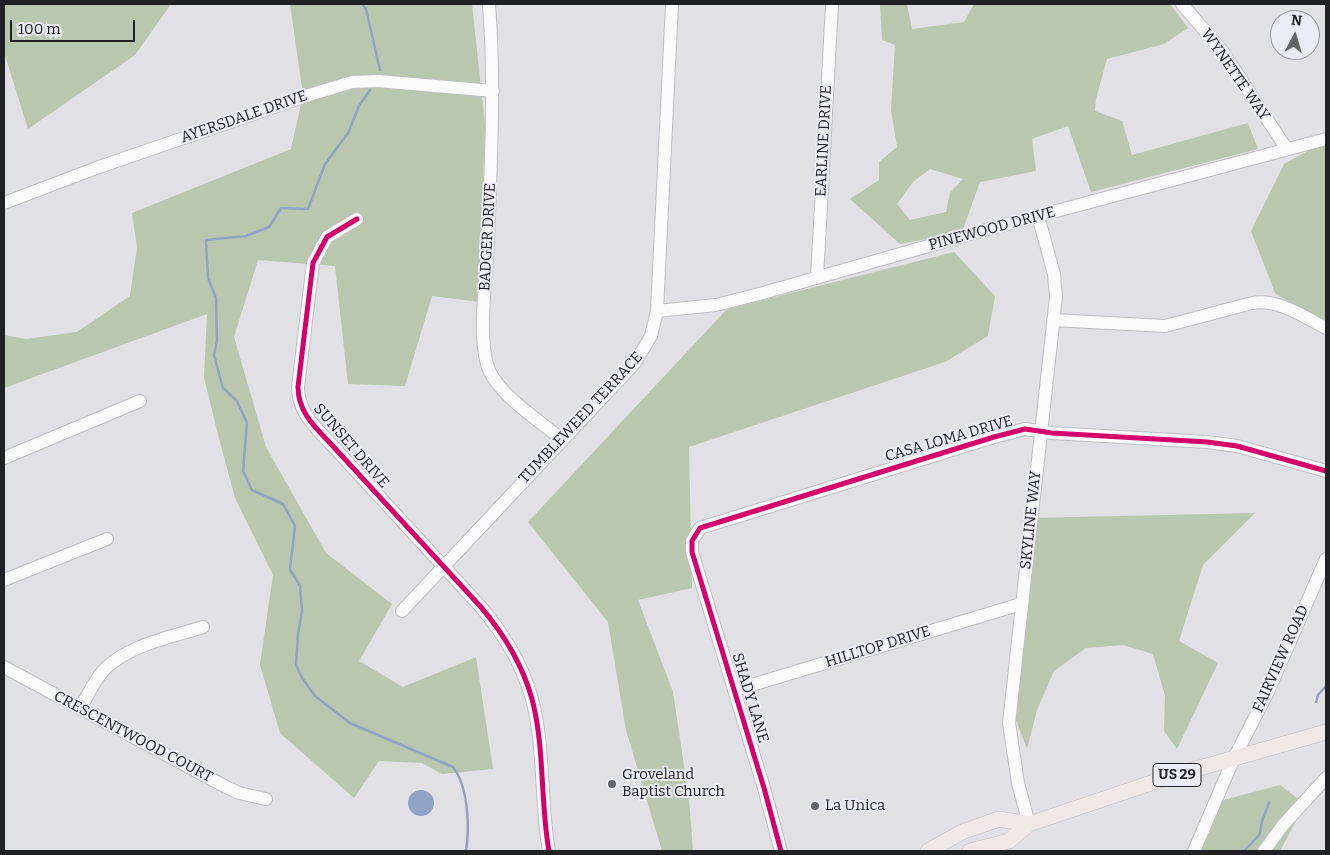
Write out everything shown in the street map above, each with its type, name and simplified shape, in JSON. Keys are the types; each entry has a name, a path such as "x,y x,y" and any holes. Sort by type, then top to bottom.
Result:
{"main road":[{"name":"US 29","path":"970,851 1009,841 1029,824 1234,758 1326,732"},
{"name":"US 29","path":"928,851 962,832 1000,819 1029,824"}],"street":[{"name":"BADGER DRIVE","path":"489,4 493,91 485,358 490,372 499,385 561,440"},
{"name":"TUMBLEWEED TERRACE","path":"402,611 639,358 651,336 657,311 672,4"},
{"name":"EARLINE DRIVE","path":"817,278 832,4"},
{"name":"WYNETTE WAY","path":"1182,4 1223,52 1286,148"},
{"name":"AYERSDALE DRIVE","path":"4,203 108,164 309,94 352,82 378,81 493,91"},
{"name":"PINEWOOD DRIVE","path":"657,311 716,305 1286,148 1326,139"},
{"name":"SKYLINE WAY","path":"1029,824 1018,783 1009,723 1056,297 1054,274 1038,216"},
{"name":"SUNSET DRIVE","path":"356,219 327,237 313,263 298,387 300,403 308,418 497,626 513,652 525,678 537,723 543,807 549,851"},
{"path":"1053,320 1165,326 1265,302 1282,306 1326,328"},
{"path":"4,458 140,401"},
{"name":"CASA LOMA DRIVE","path":"692,552 691,545 694,535 704,526 1025,429 1041,432 1237,446 1326,471"},
{"path":"4,580 107,539"},
{"name":"SHADY LANE","path":"692,552 735,690 781,851"},
{"name":"FAIRVIEW ROAD","path":"1194,851 1234,758 1266,694 1326,559"},
{"name":"HILLTOP DRIVE","path":"735,690 1021,604"},
{"path":"80,708 99,676 112,662 139,648 203,626"},
{"name":"CRESCENTWOOD COURT","path":"4,667 226,787 239,793 266,799"},
{"path":"1264,851 1283,825 1326,778"}],"green space":[{"path":"4,4 171,4 135,55 28,129 4,52"},
{"path":"290,4 472,4 485,125 479,302 432,296 405,386 348,384 335,266 258,260 234,337 266,447 326,553 392,604 359,661 403,687 476,657 493,769 442,774 422,763 379,761 354,798 280,733 260,665 273,575 235,498 217,431 204,377 207,314 4,388 4,335 26,339 77,332 130,296 137,247 132,213 291,149 303,95"},
{"path":"880,4 907,4 912,29 964,22 974,4 1170,4 1188,28 1164,44 1107,59 1096,99 1095,111 1122,121 1132,155 1248,123 1258,149 1091,192 1068,126 1032,139 1036,171 980,182 962,232 900,244 850,199 879,180 879,162 897,147 891,110 895,45 882,40","holes":["930,169 963,179 950,193 946,212 910,220 897,204 913,182"]},
{"path":"1326,141 1326,326 1275,293 1251,231 1284,164"},
{"path":"954,252 995,296 988,336 945,362 689,447 692,588 638,600 673,692 689,799 693,851 662,851 626,730 608,622 528,522 727,309"},
{"path":"1255,513 1203,565 1179,641 1218,663 1177,749 1164,731 1165,696 1153,654 1123,645 1086,648 1054,671 1037,710 1027,749 1006,694 1030,518"},
{"path":"1280,785 1305,804 1280,851 1199,851 1220,801"}],"water":[{"path":"421,790 430,794 434,803 430,812 421,816 412,812 408,803 412,794"}],"waterway":[{"path":"362,4 366,9 380,70"},
{"path":"370,90 359,106 348,133 325,164 308,209 281,208 269,227 246,236 206,240 208,278 216,298 217,341 214,355 223,388 237,401 247,423 243,471 252,490 283,504 295,526 290,569 300,586 302,611 296,665 302,678 315,696 350,723 453,767 462,785 467,807 468,830 466,851"},
{"path":"1316,702 1318,695 1326,686"},
{"path":"1244,851 1260,834 1262,821 1269,803"}],"cycle path":[{"path":"357,219 327,237 313,263 298,387 301,404 304,412 319,431 480,606 497,627 511,649 528,686 536,718 549,851"},
{"path":"781,851 764,788 692,552 692,541 700,528 1025,429 1052,433 1207,442 1237,446 1326,471"}],"place":[{"name":"Groveland Baptist Church","path":"612,784"},
{"name":"La Unica","path":"815,806"}]}
